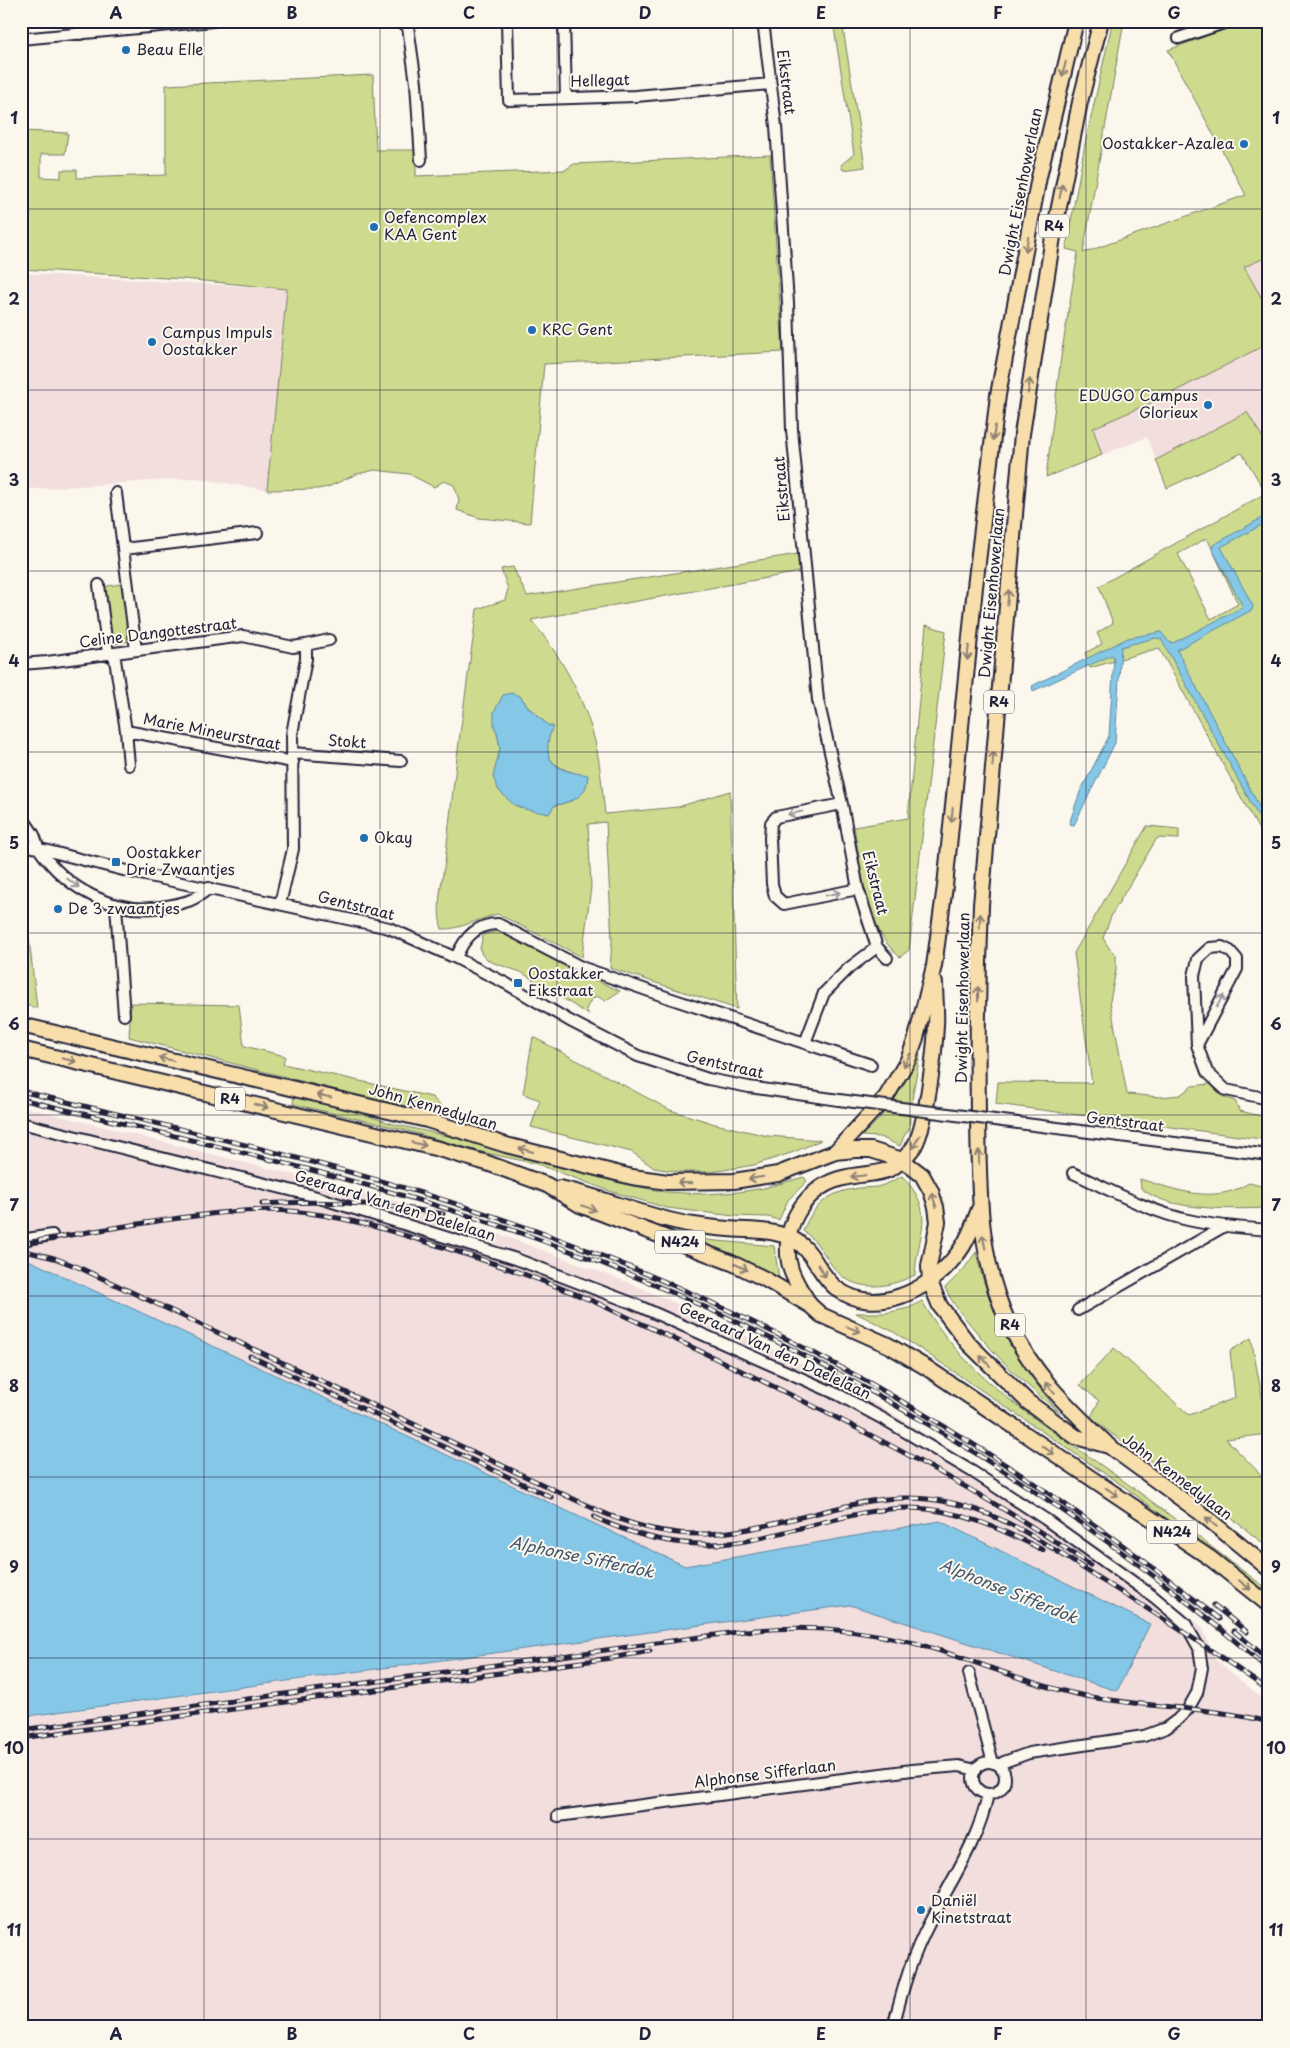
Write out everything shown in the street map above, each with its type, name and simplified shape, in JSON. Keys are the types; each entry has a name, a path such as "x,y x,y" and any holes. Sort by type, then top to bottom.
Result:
{"highway":[{"name":"Dwight Eisenhowerlaan","path":"934,966 947,868 975,587 998,395 1039,178 1076,21"},
{"name":"Dwight Eisenhowerlaan","path":"1101,21 1080,102 1052,236 1022,434 987,831 978,970 978,1081 982,1232 988,1264 1009,1324 1039,1375 1071,1411 1109,1446"},
{"name":"John Kennedylaan","path":"835,1152 886,1097 908,1060 916,1038 934,966"},
{"name":"N424","path":"810,1306 790,1268 789,1237 796,1216 812,1193 824,1185 840,1179 882,1173 892,1169 914,1146 920,1134 936,1025 934,966"},
{"name":"John Kennedylaan","path":"21,1025 427,1120 548,1156 632,1177 668,1182 734,1182 778,1174 835,1152 871,1150 902,1160 922,1175 931,1191 938,1222 929,1266 930,1282 940,1306 968,1343 1028,1402 1076,1437 1109,1446 1202,1514 1269,1569"},
{"name":"R4","path":"21,1049 439,1149 547,1185"},
{"name":"Dwight Eisenhowerlaan","path":"547,1185 586,1194 656,1217 726,1229 764,1231 789,1237 802,1244 836,1288 856,1298 878,1301 909,1294 930,1282 946,1268 965,1243 980,1205"},
{"name":"N424","path":"547,1185 580,1205 732,1262 763,1278 828,1318 888,1345 928,1368 1210,1558 1269,1605"}],"street":[{"path":"80,21 81,34"},
{"path":"21,39 212,21"},
{"path":"400,21 408,27 416,83 421,160"},
{"name":"Hellegat","path":"507,21 509,100 636,96 771,84"},
{"path":"564,21 566,98"},
{"name":"Eikstraat","path":"763,21 776,126 788,303 792,430 818,700 842,804 858,888 877,947 887,958"},
{"path":"1179,38 1230,21"},
{"path":"116,493 136,650"},
{"path":"124,549 257,533"},
{"name":"Marie Mineurstraat","path":"99,585 126,731 129,765"},
{"name":"Celine Dangottestraat","path":"21,664 243,636 293,647 328,640"},
{"path":"280,904 293,849 292,734 306,660 306,645"},
{"name":"Marie Mineurstraat","path":"126,731 292,758"},
{"name":"Stokt","path":"292,758 400,760"},
{"path":"842,804 776,817 772,823 770,838 772,884 775,896 784,904 858,888"},
{"path":"21,816 34,834 39,848 59,872 93,897 116,906 149,909 182,903 197,899 209,888"},
{"name":"Gentstraat","path":"21,844 131,872 389,928 456,958 507,984 570,1021 638,1056 708,1079 839,1100 1269,1156"},
{"path":"116,906 124,1015"},
{"path":"456,958 460,947 474,931 486,924 498,924 581,967 871,1064"},
{"path":"804,1042 824,993 834,981 877,947"},
{"path":"1197,1045 1237,969 1237,959 1230,951 1222,947 1210,948 1198,959 1194,976 1197,1045 1207,1072 1226,1090 1269,1099"},
{"name":"Geeraard Van den Daelelaan","path":"21,1123 310,1195 516,1259 632,1303 839,1395 887,1421 973,1472 1052,1523 1154,1597 1185,1624 1199,1648 1201,1673 1199,1688 1193,1701 1178,1720 1166,1728 1144,1736 1029,1752 996,1764"},
{"path":"1073,1173 1156,1209 1187,1220 1223,1227 1269,1230"},
{"path":"1078,1310 1223,1227"},
{"path":"21,1240 52,1235"},
{"path":"969,1673 996,1764 1004,1773 1004,1782 998,1791 988,1794 978,1790 975,1786 974,1775 976,1770 983,1764 996,1764"},
{"name":"Alphonse Sifferlaan","path":"558,1816 912,1770 959,1766 976,1770"},
{"path":"893,2027 905,1982 923,1936 964,1858 985,1810 988,1794"}],"shaded area":[{"path":"1269,256 1269,311 1244,267"},
{"name":"Campus Impuls Oostakker","path":"21,273 287,289 267,490 196,478 21,490"},
{"name":"EDUGO Campus Glorieux","path":"1269,343 1269,448 1247,412 1156,460 1147,437 1102,455 1093,428 1162,398"},
{"path":"21,1106 389,1199 502,1235 637,1286 733,1329 880,1406 1024,1495 1140,1576 1202,1627 1215,1659 1269,1704 1269,2027 21,2027 21,1718 850,1605 1117,1691 940,1521 685,1566 24,1258 21,1259"}],"green space":[{"path":"833,21 917,21 917,26 842,22 865,167 843,170 841,165 854,154"},
{"path":"1248,21 1269,21 1269,256 1244,267 1269,311 1269,343 1162,398 1093,428 1102,455 1046,477 1061,357 1078,252 1066,249 1085,144 1112,24 1123,26 1083,253 1246,195 1168,50"},
{"path":"373,75 376,150 416,150 416,176 565,170 574,164 770,155 783,352 544,364 530,523 479,518 457,510 459,500 454,485 444,481 434,487 409,474 375,470 357,474 328,487 318,489 267,490 287,289 183,279 22,269 26,148 21,147 21,131 68,133 65,154 41,154 41,177 61,178 61,170 77,170 77,178 166,175 166,85"},
{"path":"1247,412 1269,448 1269,839 1263,837 1159,648 1090,668 1085,653 1102,644 1097,633 1113,623 1099,586 1266,493 1242,453 1167,488 1156,460","holes":["1207,538 1238,604 1211,619 1178,554"]},
{"path":"798,554 800,572 531,620 560,659 588,718 597,753 605,814 678,807 730,791 737,1009 610,968 612,941 606,822 588,824 591,887 582,957 498,914 455,928 442,929 439,911 440,892 477,609 505,600 508,589 501,569 513,567 527,596","holes":["520,696 529,708 549,726 547,747 550,759 574,773 574,800 554,806 500,748 497,732"]},
{"path":"121,584 130,641 110,645 102,587"},
{"path":"926,625 946,631 909,950 900,957 889,946 879,931 872,915 854,827 908,818"},
{"path":"1147,826 1179,829 1179,839 1157,838 1112,914 1103,938 1116,955 1116,970 1110,1001 1127,1094 1160,1097 1180,1095 1192,1086 1210,1084 1222,1096 1235,1101 1240,1111 1269,1118 1269,1140 996,1104 998,1082 1092,1083 1074,953"},
{"path":"21,928 28,930 37,1008 21,1004"},
{"path":"498,931 571,969 620,991 605,1001 597,996 591,1000 586,1009 589,1015 521,972 491,962 482,955 480,949 483,935"},
{"path":"131,1003 239,1005 244,1046 285,1056 283,1064 432,1097 441,1106 437,1116 129,1037"},
{"path":"533,1037 670,1110 715,1124 768,1136 821,1140 794,1152 754,1165 711,1172 680,1172 654,1168 632,1152 531,1127 540,1100 523,1094"},
{"path":"917,1055 920,1055 909,1129 900,1146 880,1137 861,1136 895,1099"},
{"path":"294,1097 345,1108 393,1124 465,1140 616,1182 665,1192 704,1194 739,1192 764,1188 804,1177 807,1181 788,1200 779,1220 768,1217 734,1216 667,1208 610,1191 537,1164 482,1152 401,1129 293,1104"},
{"path":"902,1176 920,1201 922,1213 923,1224 915,1275 881,1286 859,1284 848,1280 839,1274 815,1242 803,1231 807,1222 822,1202 837,1193 857,1188 880,1186"},
{"path":"1140,1179 1181,1191 1208,1194 1235,1190 1249,1183 1269,1188 1269,1208 1238,1209 1184,1205 1153,1196 1141,1188"},
{"path":"687,1235 706,1240 774,1246 779,1278 727,1252 686,1237"},
{"path":"976,1252 997,1317 1031,1377 1060,1413 1004,1363 962,1314 948,1294 945,1288 964,1269"},
{"path":"922,1301 939,1328 959,1353 1005,1396 1149,1499 1269,1590 1269,1597 1129,1490 919,1348 892,1331 856,1313 886,1313 909,1308"},
{"path":"1251,1338 1269,1434 1226,1439 1269,1483 1269,1548 1225,1513 1112,1434 1091,1417 1099,1401 1080,1385 1114,1348 1189,1415 1235,1398 1230,1351"}],"water":[{"path":"1269,514 1269,521 1221,547 1253,606 1252,610 1177,650 1269,825 1269,836 1161,639 1155,638 1121,647 1115,743 1074,825 1069,824 1080,792 1109,736 1114,658 1112,655 1033,691 1032,686 1128,638 1161,632 1169,642 1173,643 1243,607 1212,549 1213,545"},
{"path":"511,693 520,696 529,708 549,726 553,726 548,748 552,762 566,771 588,775 582,794 573,800 554,806 549,814 514,805 499,791 493,777 500,748 497,732 494,727 494,712 503,695"},
{"name":"Alphonse Sifferdok","path":"24,1258 685,1566 940,1521 1150,1624 1117,1691 850,1605 21,1717 21,1259"}],"railway":[{"path":"21,1091 316,1163 432,1196 588,1250 685,1291 780,1335 872,1384 962,1437 1050,1494 1136,1555 1219,1619"},
{"path":"21,1099 285,1163 482,1220 546,1242 642,1280 738,1323 833,1371 927,1423 1017,1480 1105,1540 1189,1604 1269,1670"},
{"path":"262,1204 353,1203 443,1214"},
{"path":"21,1244 158,1221 257,1210 291,1211 324,1215 404,1235 487,1261 574,1293 750,1375 850,1424 948,1477 1043,1534 1090,1565"},
{"path":"21,1250 54,1258 78,1267 597,1510 656,1530 683,1534 735,1531 854,1504 899,1498 939,1500 965,1506 1015,1526 1038,1539 1190,1636 1269,1691"},
{"path":"250,1356 551,1497"},
{"path":"594,1517 629,1531 665,1540 683,1543 720,1544 758,1538 875,1511 898,1508 928,1509 963,1516 1043,1550"},
{"path":"1214,1605 1247,1632"},
{"path":"21,1730 737,1632 802,1628 846,1631 910,1642 1038,1684 1081,1695 1222,1713 1269,1722"},
{"path":"1234,1631 1269,1660"},
{"path":"21,1738 611,1658 650,1651"}],"place":[{"name":"Beau Elle","path":"126,50"},
{"name":"Oostakker-Azalea","path":"1244,144"},
{"name":"Oefencomplex KAA Gent","path":"374,227"},
{"name":"KRC Gent","path":"532,330"},
{"name":"Campus Impuls Oostakker","path":"152,342"},
{"name":"EDUGO Campus Glorieux","path":"1208,405"},
{"name":"Okay","path":"364,838"},
{"name":"Oostakker Drie Zwaantjes","path":"116,862"},
{"name":"De 3 zwaantjes","path":"58,909"},
{"name":"Oostakker Eikstraat","path":"518,983"},
{"name":"Daniël Kinetstraat","path":"921,1910"}]}
